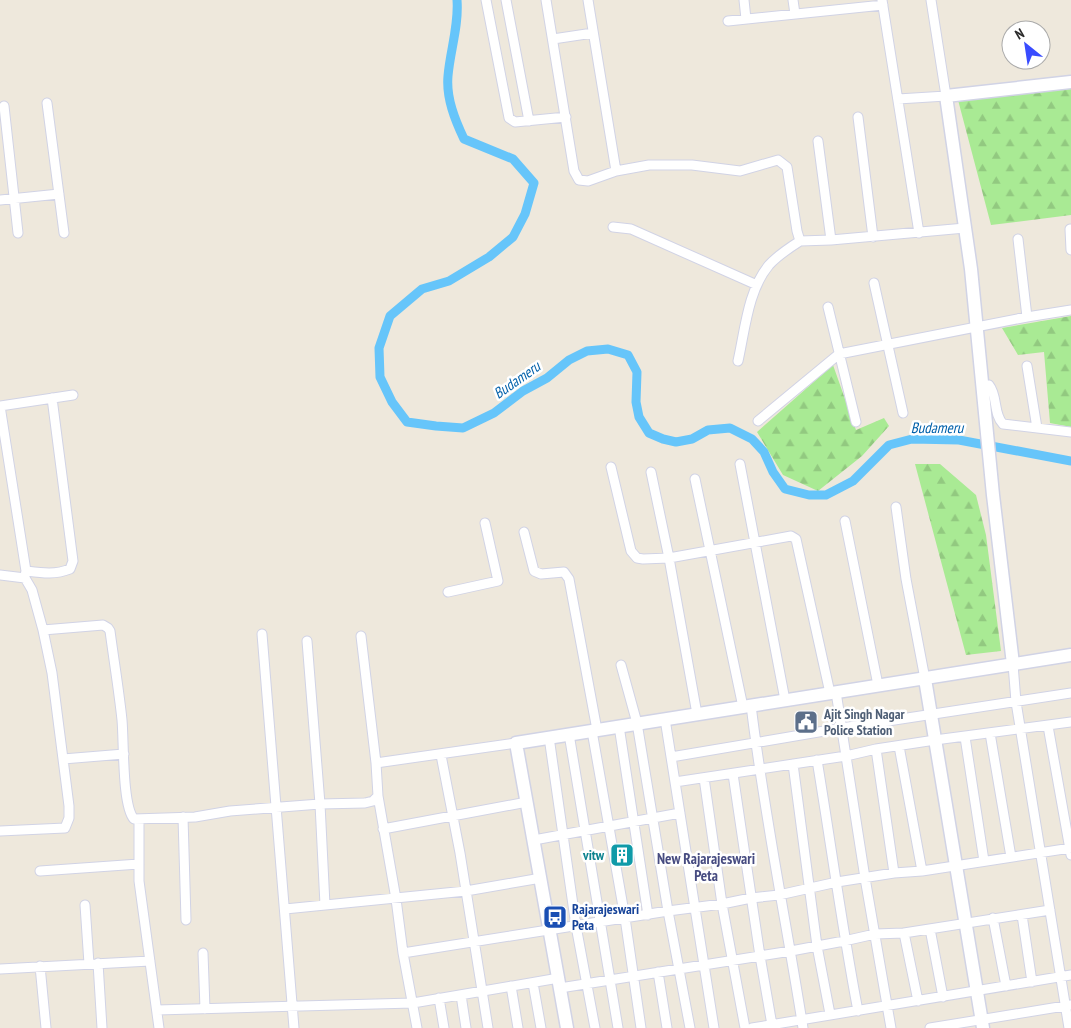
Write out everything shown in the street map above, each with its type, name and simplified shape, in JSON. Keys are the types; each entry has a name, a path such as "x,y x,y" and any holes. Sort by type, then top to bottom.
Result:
{"street":[{"path":"486,0 508,115 511,120 515,122 566,117"},
{"path":"506,0 529,121"},
{"path":"546,0 574,172 579,180 588,181 616,170 649,166 710,166 740,172 778,160 787,167 800,241"},
{"path":"588,0 616,170"},
{"path":"744,0 746,19"},
{"path":"793,0 795,14"},
{"path":"930,0 965,228 976,327 985,386 993,494 1016,702 1061,977 1068,1006 1069,1028"},
{"path":"728,21 883,2 919,233"},
{"path":"553,39 593,33"},
{"path":"898,99 946,96 1071,82"},
{"path":"47,103 64,233"},
{"path":"4,106 18,234"},
{"path":"858,117 873,236"},
{"path":"818,141 831,240"},
{"path":"0,200 60,194"},
{"path":"613,227 631,229 757,285"},
{"path":"738,361 757,285 769,265 780,254 800,241 965,228"},
{"path":"1070,229 1071,250"},
{"path":"1018,240 1027,317"},
{"path":"874,283 903,413"},
{"path":"828,307 856,422"},
{"path":"758,421 840,354 1071,310"},
{"path":"1027,366 1037,428"},
{"path":"985,386 995,397 998,416 1003,424 1071,432"},
{"path":"0,832 65,828 69,818 69,806 52,673 43,630 26,575 0,406 74,395"},
{"path":"0,575 57,573 70,569 73,561 52,398"},
{"path":"740,464 785,700"},
{"path":"611,467 633,555 643,559 669,558 791,536 796,539 842,728 874,934 891,1028"},
{"path":"651,472 669,558 696,714"},
{"path":"695,479 756,743 779,895 792,951 803,1024"},
{"path":"896,507 907,587 925,679 983,1024"},
{"path":"846,521 878,685"},
{"path":"448,592 498,581 485,523"},
{"path":"524,532 534,571 541,574 564,572 569,579 595,730 641,1028"},
{"path":"43,630 103,624 110,631 122,722 128,809 134,819 183,817 320,804 365,803 373,801 378,796"},
{"path":"262,634 294,1028"},
{"path":"361,636 382,829 396,899 403,953 417,1028"},
{"path":"307,640 320,804 325,905"},
{"path":"376,763 549,738 1071,656"},
{"path":"621,665 637,723 668,911 690,1028"},
{"path":"671,758 842,728 1071,694"},
{"path":"665,719 714,1028"},
{"path":"675,782 846,756 876,749 935,740 1071,722"},
{"path":"619,726 648,914"},
{"path":"403,953 779,895 837,882 894,873 922,871 1040,853 1071,851 1048,726"},
{"path":"990,733 1011,857"},
{"path":"569,734 618,1028"},
{"path":"965,737 984,861"},
{"path":"549,738 576,926 595,1028"},
{"path":"516,743 568,1028"},
{"path":"899,746 922,871"},
{"path":"876,749 894,873"},
{"path":"63,759 124,754"},
{"path":"441,754 488,1028"},
{"path":"817,760 837,882 844,942 858,1012"},
{"path":"793,764 817,946 830,1014"},
{"path":"733,774 772,1025"},
{"path":"704,778 722,904 746,1028"},
{"path":"382,829 527,802"},
{"path":"534,840 680,813"},
{"path":"183,817 186,920"},
{"path":"139,820 139,881 159,1028"},
{"path":"40,872 139,864"},
{"path":"285,909 466,891 540,878"},
{"path":"85,904 102,1028"},
{"path":"157,1010 413,1003 533,983 610,981 844,942 874,934 904,933 1050,910"},
{"path":"1022,915 1032,982"},
{"path":"993,918 1006,986"},
{"path":"930,929 943,997"},
{"path":"904,933 918,1001"},
{"path":"203,953 205,1009"},
{"path":"0,968 150,961"},
{"path":"40,966 46,1028"},
{"path":"658,972 667,1028"},
{"path":"752,1028 803,1024 830,1014 858,1012 1071,975"},
{"path":"533,983 540,1028"},
{"path":"511,986 518,1028"},
{"path":"461,995 466,1028"},
{"path":"439,998 444,1028"},
{"path":"930,1028 983,1024 1068,1006"}],"green space":[{"path":"1071,88 1071,215 991,225 958,100"},
{"path":"1071,316 1071,427 1050,423 1044,352 1018,355 1002,328"},
{"path":"833,365 856,430 884,418 889,426 862,456 818,491 783,475 757,432"},
{"path":"915,464 940,464 976,495 986,535 1001,651 966,655"}],"waterway":[{"name":"Budameru","path":"457,0 456,29 448,84 450,101 457,124 464,139 513,159 534,183 525,214 513,237 489,257 449,281 422,289 390,316 379,348 380,377 392,402 407,422 463,428 494,413 523,391 547,378 569,360 587,351 608,349 628,355 637,372 636,402 639,417 649,433 676,442 692,439 708,430 730,428 752,439 764,452 773,472 785,489 809,495 826,495 853,481 889,445 912,439 959,440 1071,461"}],"place":[{"name":"Ajit Singh Nagar Police Station","path":"806,722"},
{"name":"vitw","path":"622,855"},
{"name":"Rajarajeswari Peta","path":"555,917"}],"district":[{"name":"New Rajarajeswari Peta","path":"706,868"}]}
